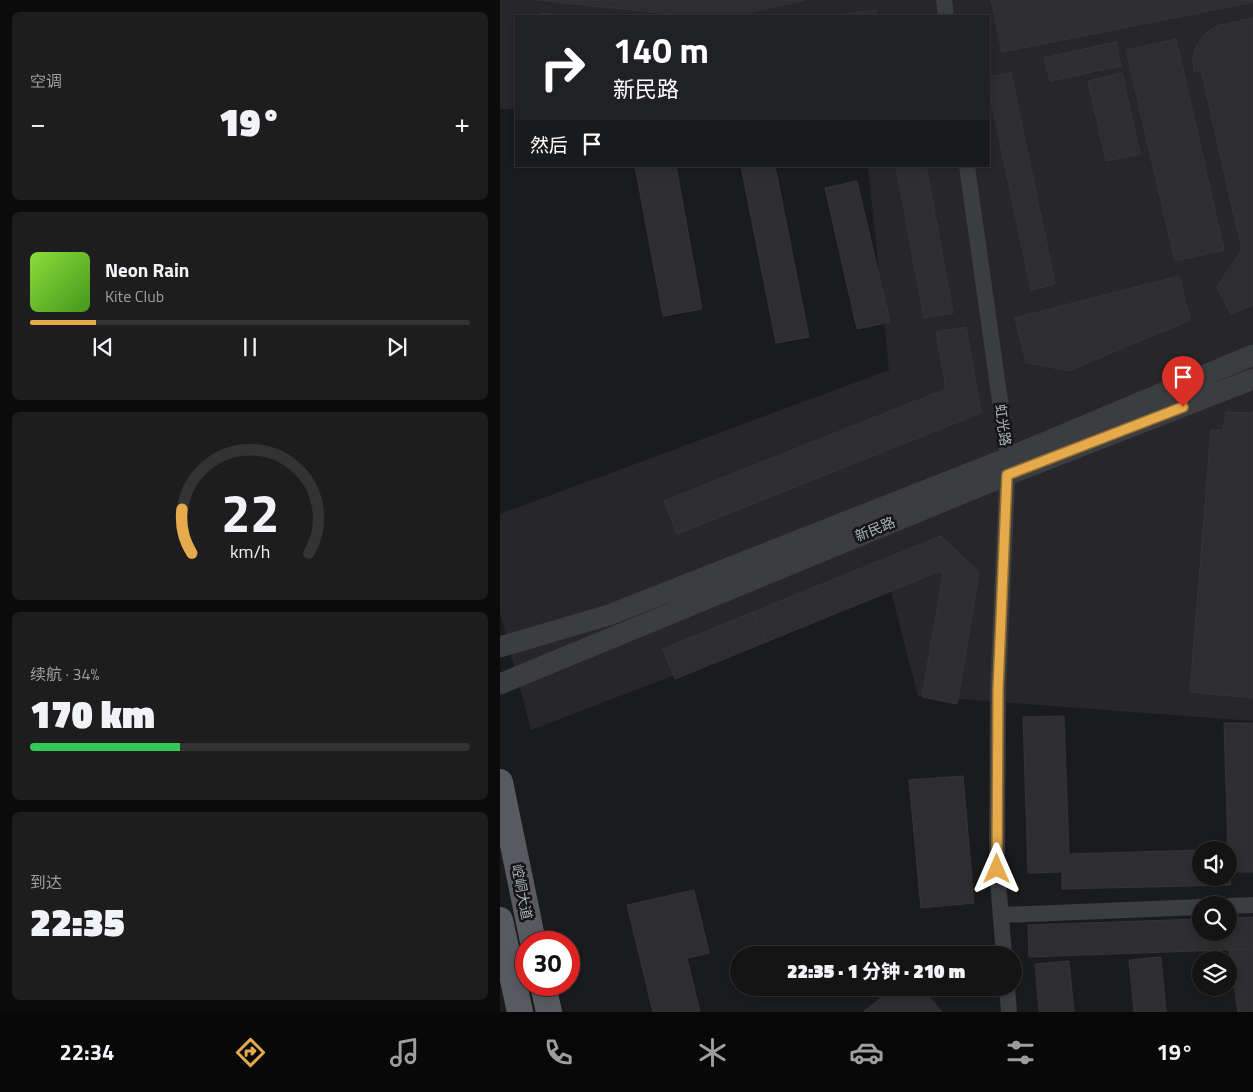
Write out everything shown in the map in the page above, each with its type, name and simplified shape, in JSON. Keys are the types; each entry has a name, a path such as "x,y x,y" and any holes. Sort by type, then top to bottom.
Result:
{"main road":[{"name":"崆峒大道","path":"500,782 531,931"},
{"name":"崆峒大道","path":"500,920 520,1012"},
{"path":"545,996 549,1012"}],"street":[{"path":"944,0 946,15"},
{"name":"虹光路","path":"967,167 1007,467 998,690 997,869 1003,946"},
{"name":"新民路","path":"500,684 1007,467 1253,355"},
{"name":"新民路","path":"500,647 609,615 1007,467 1253,380"},
{"path":"1237,906 1253,905"},
{"path":"1001,915 1192,907"},
{"path":"1008,996 1009,1012"}],"shaded area":[{"path":"500,0 1253,0 1253,721 918,696 891,592 531,730 500,613 500,514 889,370 868,167 990,167 990,15 515,15 515,109 500,109"}],"building":[{"path":"537,0 805,0 738,15 679,15"},
{"path":"991,0 1253,0 1253,2 1002,52"},
{"path":"876,10 877,15 836,15"},
{"path":"540,13 561,15 540,15"},
{"path":"1253,18 1253,305 1231,314 1217,287 1242,250 1201,70 1194,72 1193,58 1197,45 1206,33 1217,26"},
{"path":"1176,39 1224,250 1175,261 1126,50"},
{"path":"1116,42 1121,66 1050,81 1044,58"},
{"path":"1011,73 1055,284 1031,290 990,95 990,77"},
{"path":"1122,73 1140,154 1106,161 1088,81"},
{"path":"635,167 676,167 702,309 663,316"},
{"path":"741,167 775,167 809,337 776,343"},
{"path":"896,167 926,167 953,313 924,318"},
{"path":"857,181 890,322 857,329 825,188"},
{"path":"1179,276 1190,320 1068,371 1026,362 1015,318"},
{"path":"966,327 981,413 677,534 664,501 946,389 936,332"},
{"path":"1253,411 1253,698 1190,692 1211,430 1223,430 1226,412 1251,413"},
{"path":"941,536 979,572 957,704 922,697 943,574 940,571 766,642 753,612"},
{"path":"753,612 766,642 675,679 663,649"},
{"path":"1064,716 1069,854 1192,850 1192,886 1062,889 1062,872 1028,873 1023,717"},
{"path":"1224,723 1253,723 1253,872 1237,872 1237,841 1228,841"},
{"path":"963,776 974,903 921,908 909,780"},
{"path":"694,890 709,953 687,958 700,1012 653,1012 627,905"},
{"path":"1253,917 1253,949 1029,957 1028,925 1192,919 1192,941 1237,941 1237,918"},
{"path":"1253,949 1253,1012 1238,1012 1236,996 1237,951 1229,950"},
{"path":"1161,957 1166,1012 1134,1012 1129,960"},
{"path":"1069,961 1074,1012 1039,1012 1035,964"},
{"path":"884,996 929,996 942,1012 863,1012"}],"route":[{"path":"997,869 998,690 1007,475 1183,407"}]}
